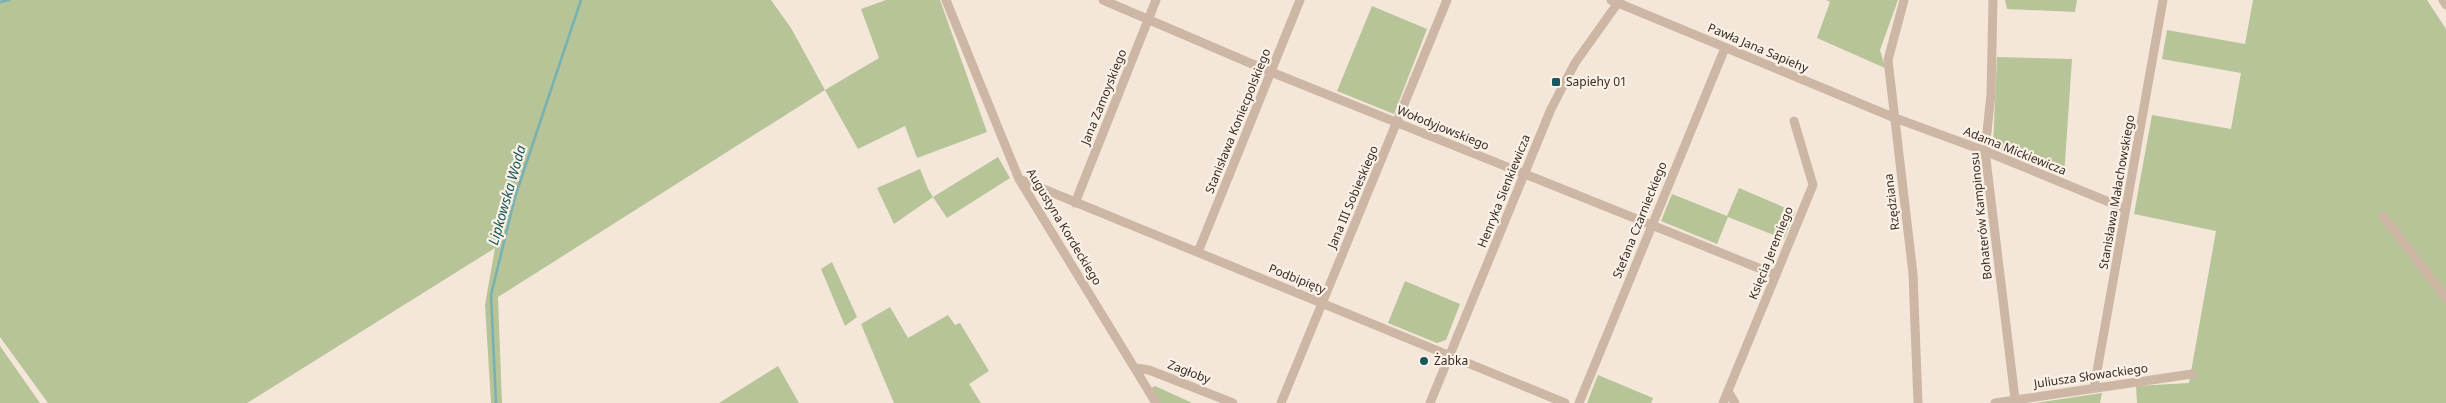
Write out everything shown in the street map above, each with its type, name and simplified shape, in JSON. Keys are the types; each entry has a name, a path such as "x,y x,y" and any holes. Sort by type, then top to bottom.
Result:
{"street":[{"name":"Augustyna Kordeckiego","path":"946,0 1019,179 1156,403"},
{"name":"Wołodyjowskiego","path":"1103,0 1271,72 1650,226 1776,275"},
{"name":"Jana Zamoyskiego","path":"1075,203 1156,0"},
{"name":"Stanisława Koniecpolskiego","path":"1198,252 1300,0"},
{"name":"Jana III Sobieskiego","path":"1281,403 1398,123 1447,0"},
{"name":"Rzędziana","path":"1904,0 1888,60 1913,274 1918,403"},
{"name":"Bohaterów Kampinosu","path":"1993,0 1991,94 1985,151 2015,399"},
{"name":"Stanisława Małachowskiego","path":"2094,388 2163,0"},
{"path":"2443,0 2446,5"},
{"name":"Pawła Jana Sapiehy","path":"1616,1 1895,118"},
{"name":"Henryka Sienkiewicza","path":"1430,403 1561,87 1593,34 1616,1"},
{"name":"Stefana Czarnieckiego","path":"1579,403 1650,226 1725,48"},
{"name":"Adama Mickiewicza","path":"1895,118 1985,151 2126,209"},
{"name":"Księcia Jeremiego","path":"1723,403 1813,185 1794,121"},
{"name":"Podbipięty","path":"1019,179 1565,403"},
{"path":"2383,216 2446,298"},
{"name":"Zagłoby","path":"1136,368 1149,370 1230,402"},
{"name":"Juliusza Słowackiego","path":"1995,403 2192,374"},
{"path":"1728,391 1735,403"}],"green space":[{"path":"0,0 771,0 791,28 825,90 498,297 502,403 491,403 485,305 495,248 247,403 48,403 0,337"},
{"path":"886,0 940,0 987,132 917,158 905,126 858,149 825,90 879,58 861,9"},
{"path":"1826,0 1898,0 1880,50 1885,68 1817,38 1830,2"},
{"path":"2005,0 2077,0 2075,12 2007,9"},
{"path":"2253,0 2427,0 2446,29 2446,403 2137,403 2136,386 2189,383 2216,231 2134,214 2152,115 2231,129 2241,73 2162,59 2167,30 2245,44"},
{"path":"1372,6 1427,29 1394,114 1337,91"},
{"path":"1997,57 2072,59 2064,176 1993,147"},
{"path":"998,157 1010,178 947,218 933,197"},
{"path":"920,169 933,197 894,224 877,188"},
{"path":"1739,188 1795,212 1784,239 1728,217 1717,244 1661,221 1672,194 1727,216"},
{"path":"832,262 857,317 845,326 821,269"},
{"path":"1405,281 1460,304 1446,340 1437,343 1388,323"},
{"path":"890,307 908,338 948,315 955,325 960,323 989,371 969,384 981,403 894,403 861,324"},
{"path":"0,346 40,403 0,403"},
{"path":"778,366 799,403 719,403"},
{"path":"1598,375 1653,398 1651,403 1587,403"},
{"path":"1155,386 1192,403 1160,403 1151,388"},
{"path":"2102,393 2100,403 2035,403"}],"waterway":[{"path":"0,2 9,0"},
{"name":"Lipkowska Woda","path":"496,403 491,295 515,197 581,0"}],"place":[{"name":"Sapiehy 01","path":"1556,82"},
{"name":"Żabka","path":"1424,361"}]}
